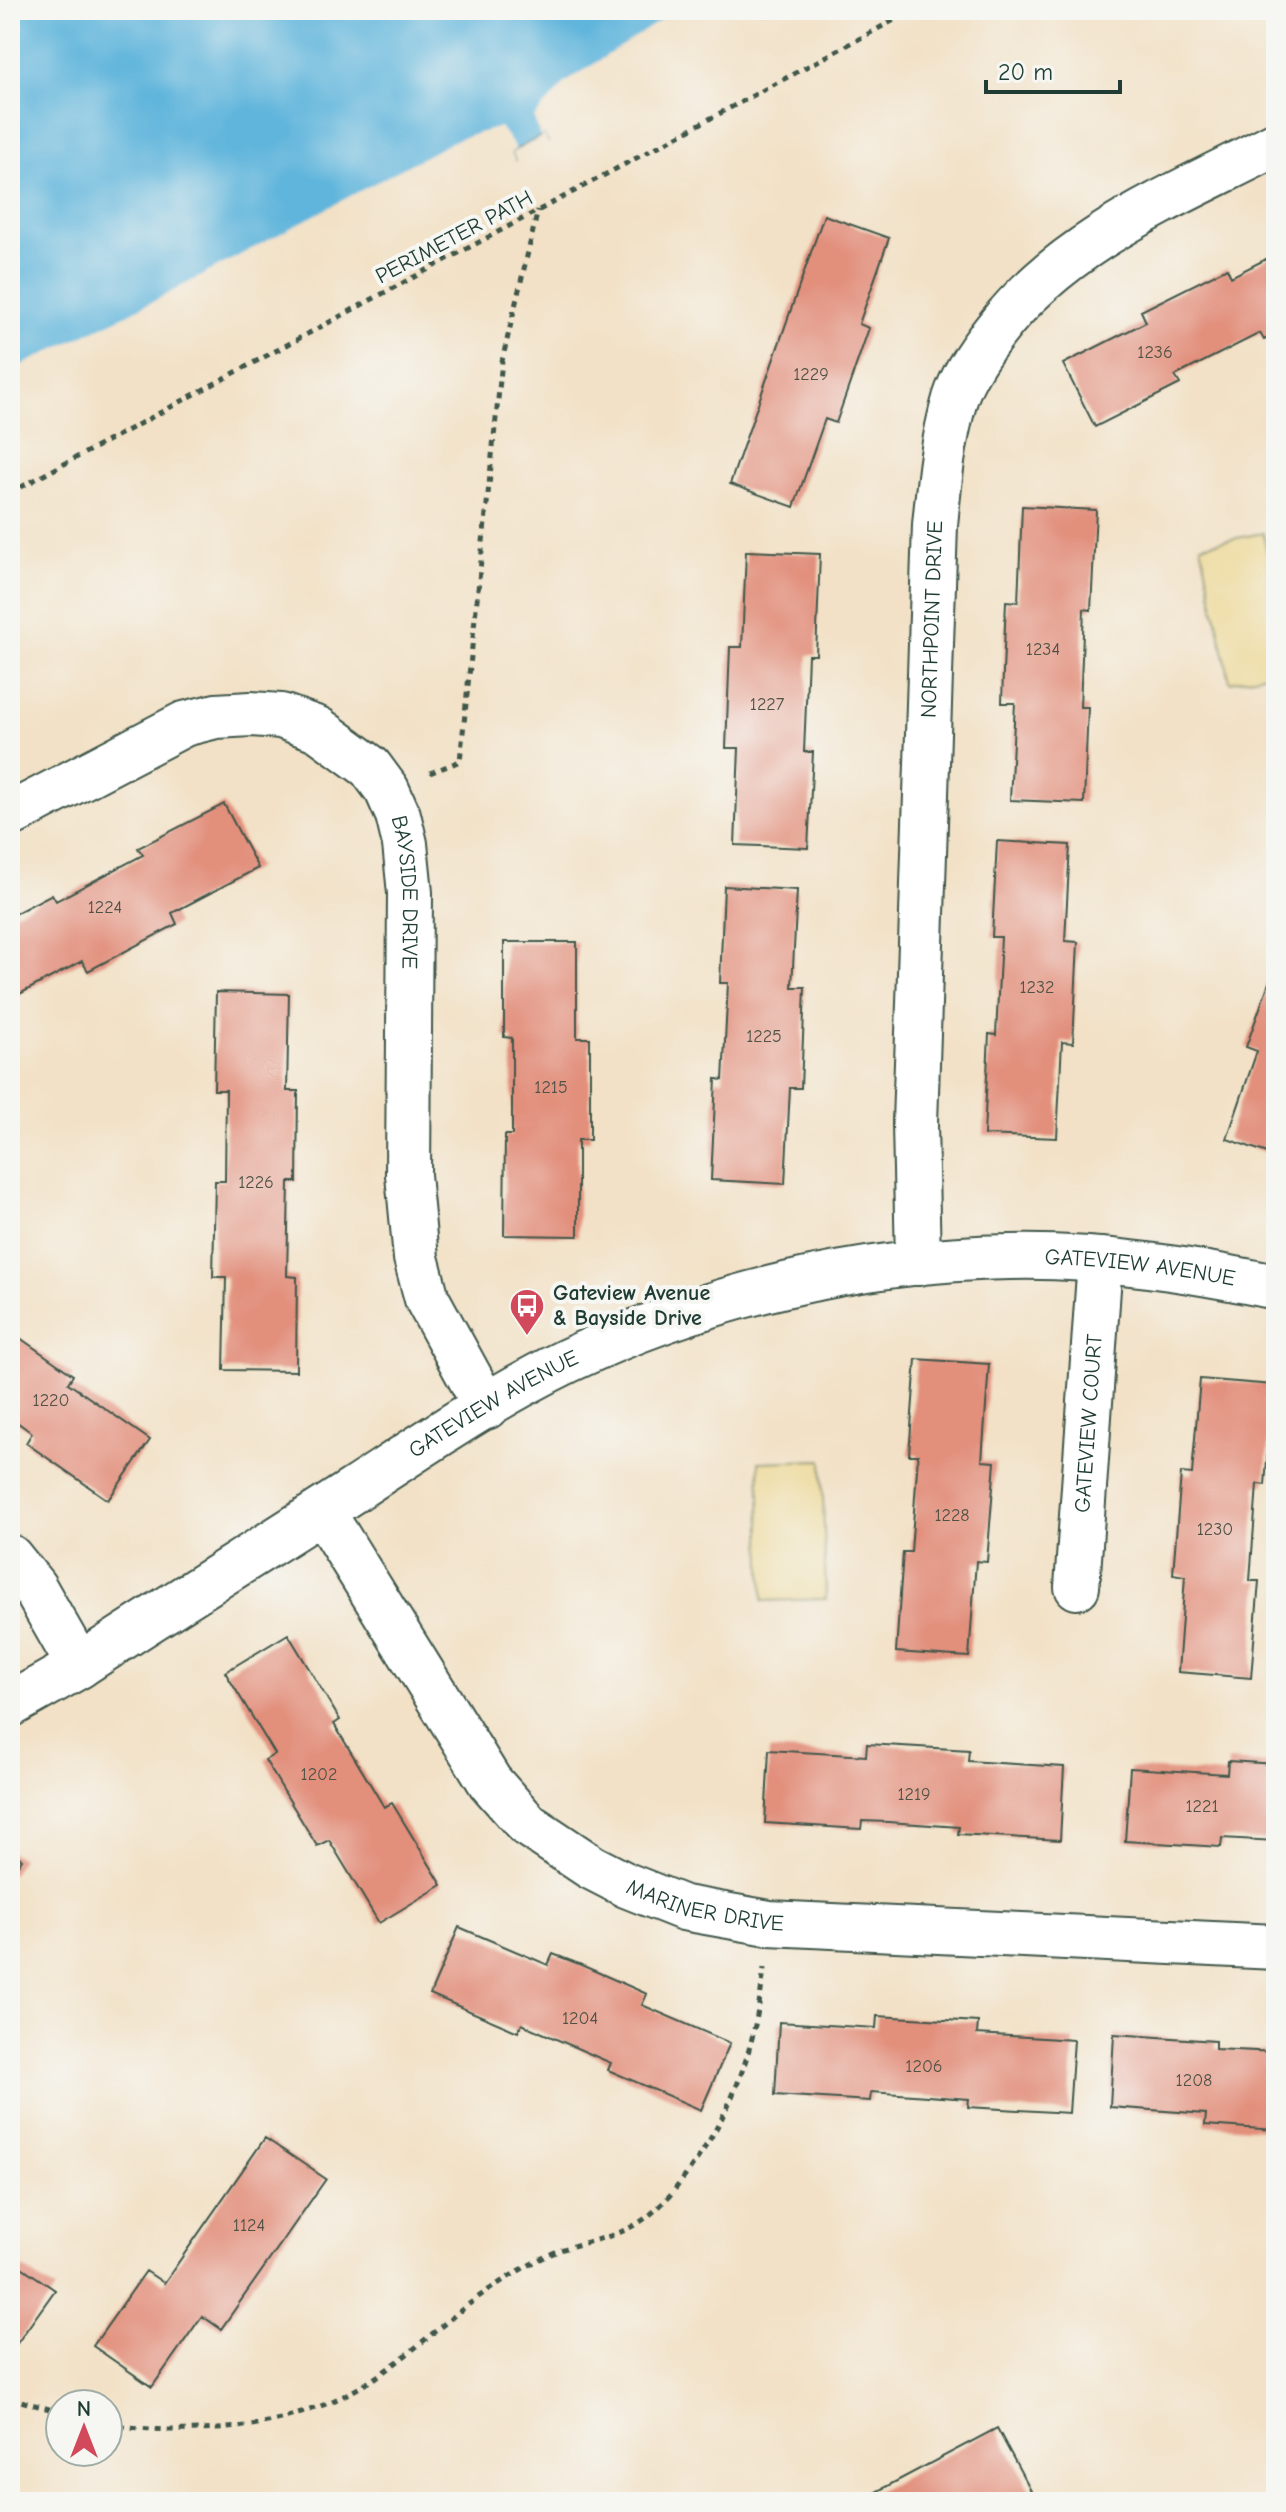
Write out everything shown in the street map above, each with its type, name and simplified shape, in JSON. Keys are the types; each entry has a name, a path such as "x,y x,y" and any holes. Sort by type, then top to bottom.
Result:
{"street":[{"name":"NORTHPOINT DRIVE","path":"918,1263 915,1123 935,525 943,457 956,396 980,349 1048,273 1102,235 1276,144"},
{"name":"BAYSIDE DRIVE","path":"10,815 184,724 216,716 281,716 318,729 370,767 387,790 398,815 405,844 410,893 408,1175 416,1258 427,1299 486,1407"},
{"name":"GATEVIEW AVENUE","path":"10,1705 79,1666 486,1407 566,1362 663,1322 794,1284 918,1263 1010,1257 1100,1260 1180,1269 1276,1287"},
{"name":"GATEVIEW COURT","path":"1077,1587 1100,1260"},
{"name":"MARINER DRIVE","path":"322,1511 484,1773 528,1825 591,1867 655,1898 713,1915 769,1923 1276,1947"},
{"path":"10,1557 34,1587 79,1666"}],"path":[{"name":"PERIMETER PATH","path":"10,493 913,10"},
{"path":"387,790 460,761 502,361 538,209"},
{"path":"124,2426 208,2431 279,2419 315,2408 350,2393 385,2371 494,2286 528,2265 558,2251 621,2232 651,2215 667,2200 699,2157 738,2086 757,2025 769,1923"},
{"path":"10,2398 44,2408"}],"sand":[{"path":"1263,533 1276,593 1276,672 1230,682 1201,545"},
{"path":"822,1460 826,1599 763,1601 759,1462"}],"water":[{"path":"10,10 767,10 549,142 545,134 511,152 515,161 476,166 10,423"}],"pier":[{"path":"676,10 771,10 657,89 551,146 545,135 540,137 534,118 565,83"},
{"path":"500,127 516,149 511,152 517,165 477,170 285,284 10,427 10,371 156,300 457,139"}],"building":[{"path":"824,215 889,238 859,324 869,328 836,423 825,419 794,507 730,484"},
{"path":"1276,254 1276,334 1264,340 1260,333 1175,376 1180,384 1095,427 1063,364 1146,322 1141,311 1227,268 1231,277"},
{"path":"1022,506 1096,510 1091,610 1084,609 1080,707 1088,707 1084,803 1010,800 1015,703 1002,703 1003,672 1006,601 1018,602"},
{"path":"746,551 820,554 816,655 808,655 804,752 813,752 808,848 735,845 739,748 726,748 730,647 742,647"},
{"path":"224,804 258,868 172,913 177,924 88,971 82,961 10,999 10,916 52,894 56,901 143,855 138,848"},
{"path":"997,841 1070,845 1065,941 1078,942 1073,1043 1062,1042 1057,1138 984,1135 989,1034 996,1035 1001,937 992,937"},
{"path":"724,886 797,890 792,987 805,987 801,1088 790,1088 785,1184 711,1180 716,1079 723,1080 728,983 720,983"},
{"path":"504,942 577,942 577,1038 590,1038 590,1140 578,1140 578,1236 504,1235 505,1135 512,1135 512,1038 504,1037"},
{"path":"1276,963 1276,1156 1227,1139 1257,1051 1246,1047"},
{"path":"216,992 289,994 287,1091 298,1091 297,1182 289,1182 287,1276 297,1277 296,1371 224,1370 226,1277 213,1277 215,1181 225,1181 226,1090 214,1090"},
{"path":"10,1331 73,1375 68,1383 150,1440 108,1500 26,1443 32,1433 10,1417"},
{"path":"916,1359 989,1364 982,1461 995,1462 987,1562 976,1561 969,1657 896,1652 903,1552 911,1552 918,1455 909,1455"},
{"path":"1200,1379 1273,1385 1265,1485 1257,1484 1250,1581 1259,1581 1251,1678 1178,1672 1185,1576 1173,1574 1181,1473 1192,1474"},
{"path":"288,1634 340,1720 334,1724 384,1807 392,1803 442,1885 379,1923 329,1840 317,1846 265,1760 275,1754 225,1672"},
{"path":"867,1744 969,1750 968,1761 1064,1767 1060,1840 958,1834 959,1827 888,1822 862,1821 861,1829 765,1823 769,1750 866,1756"},
{"path":"1228,1761 1276,1764 1276,1841 1222,1838 1221,1847 1125,1841 1130,1768 1227,1774"},
{"path":"10,1851 22,1859 10,1877"},
{"path":"459,1927 548,1965 553,1954 579,1964 647,1994 642,2005 730,2043 701,2110 608,2070 611,2063 522,2024 518,2032 430,1994"},
{"path":"877,2016 978,2022 977,2034 1074,2040 1069,2113 968,2107 969,2099 871,2092 870,2101 775,2095 779,2022 876,2028"},
{"path":"1114,2034 1215,2041 1215,2049 1276,2052 1276,2130 1205,2125 1206,2114 1110,2107"},
{"path":"265,2138 326,2179 221,2329 202,2316 152,2387 93,2346 146,2271 164,2283"},
{"path":"10,2259 55,2290 13,2349 10,2346"},
{"path":"997,2428 1037,2502 857,2502"}],"place":[{"name":"Gateview Avenue & Bayside Drive","path":"527,1337"}]}
